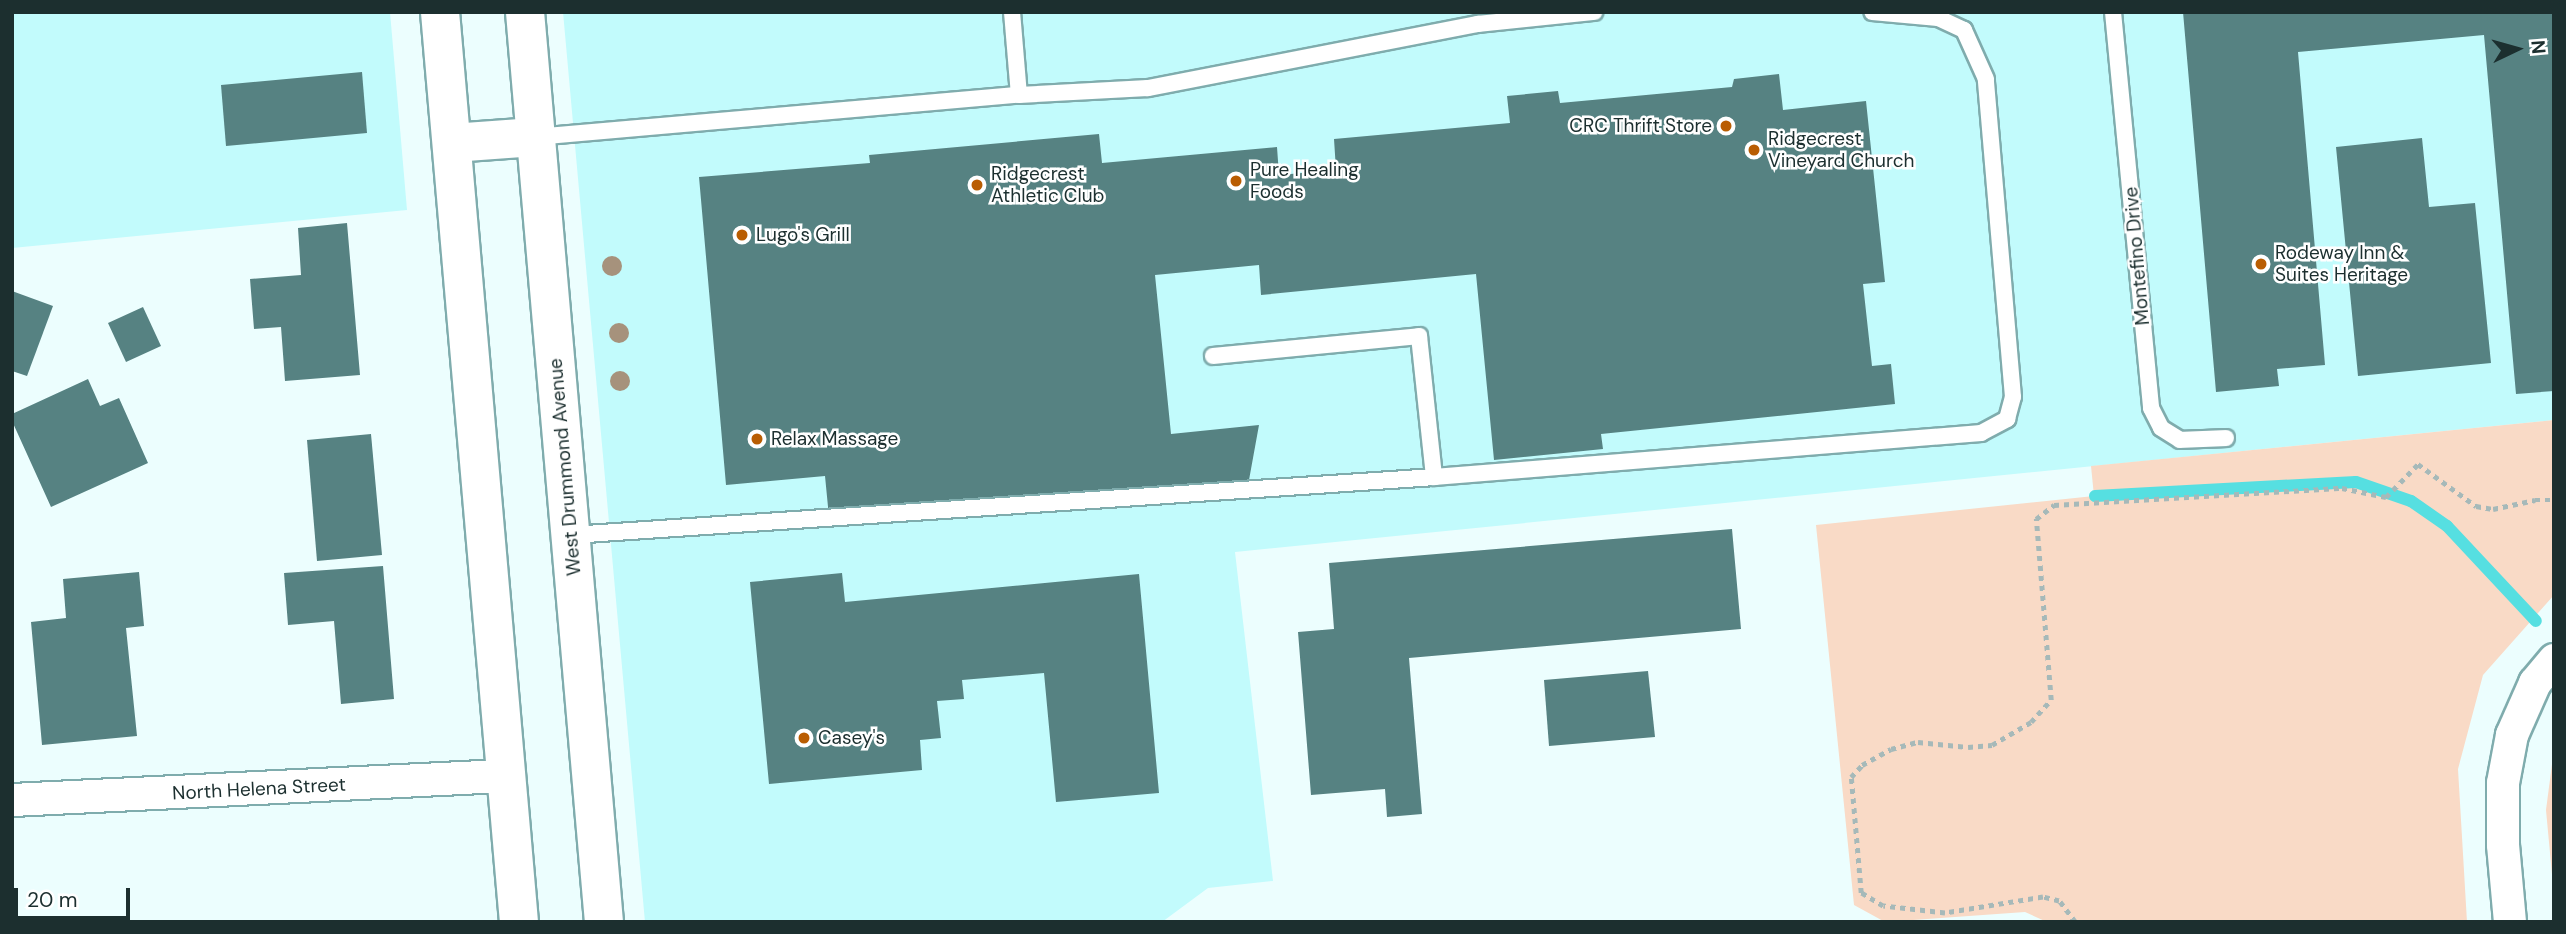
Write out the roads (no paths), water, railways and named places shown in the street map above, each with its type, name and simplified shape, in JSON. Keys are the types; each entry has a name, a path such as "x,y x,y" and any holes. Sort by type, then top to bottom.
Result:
{"main road":[{"path":"440,12 519,922"},
{"name":"West Drummond Avenue","path":"525,12 604,922"},
{"path":"452,143 535,137"}],"street":[{"path":"2510,922 2503,845 2502,783 2512,735 2535,683 2554,660"},
{"name":"North Helena Street","path":"12,800 506,776"}],"lane":[{"path":"1012,12 1019,95"},
{"path":"535,137 1019,95 1148,88 1477,18 1594,12"},
{"path":"571,535 1434,477 1981,433 2007,419 2013,397 1986,79 1964,30 1939,15 1872,12"},
{"name":"Montefino Drive","path":"2113,12 2151,408 2161,428 2180,440 2226,438"},
{"path":"1213,356 1419,336 1434,477"}],"waterway":[{"path":"2095,496 2356,482 2411,501 2447,526 2536,621"}],"place":[{"name":"CRC Thrift Store","path":"1726,126"},
{"name":"Ridgecrest Vineyard Church","path":"1754,150"},
{"name":"Pure Healing Foods","path":"1236,181"},
{"name":"Ridgecrest Athletic Club","path":"977,185"},
{"name":"Lugo's Grill","path":"742,235"},
{"name":"Rodeway Inn & Suites Heritage","path":"2261,264"},
{"name":"Relax Massage","path":"757,439"},
{"name":"Casey's","path":"804,738"}]}
